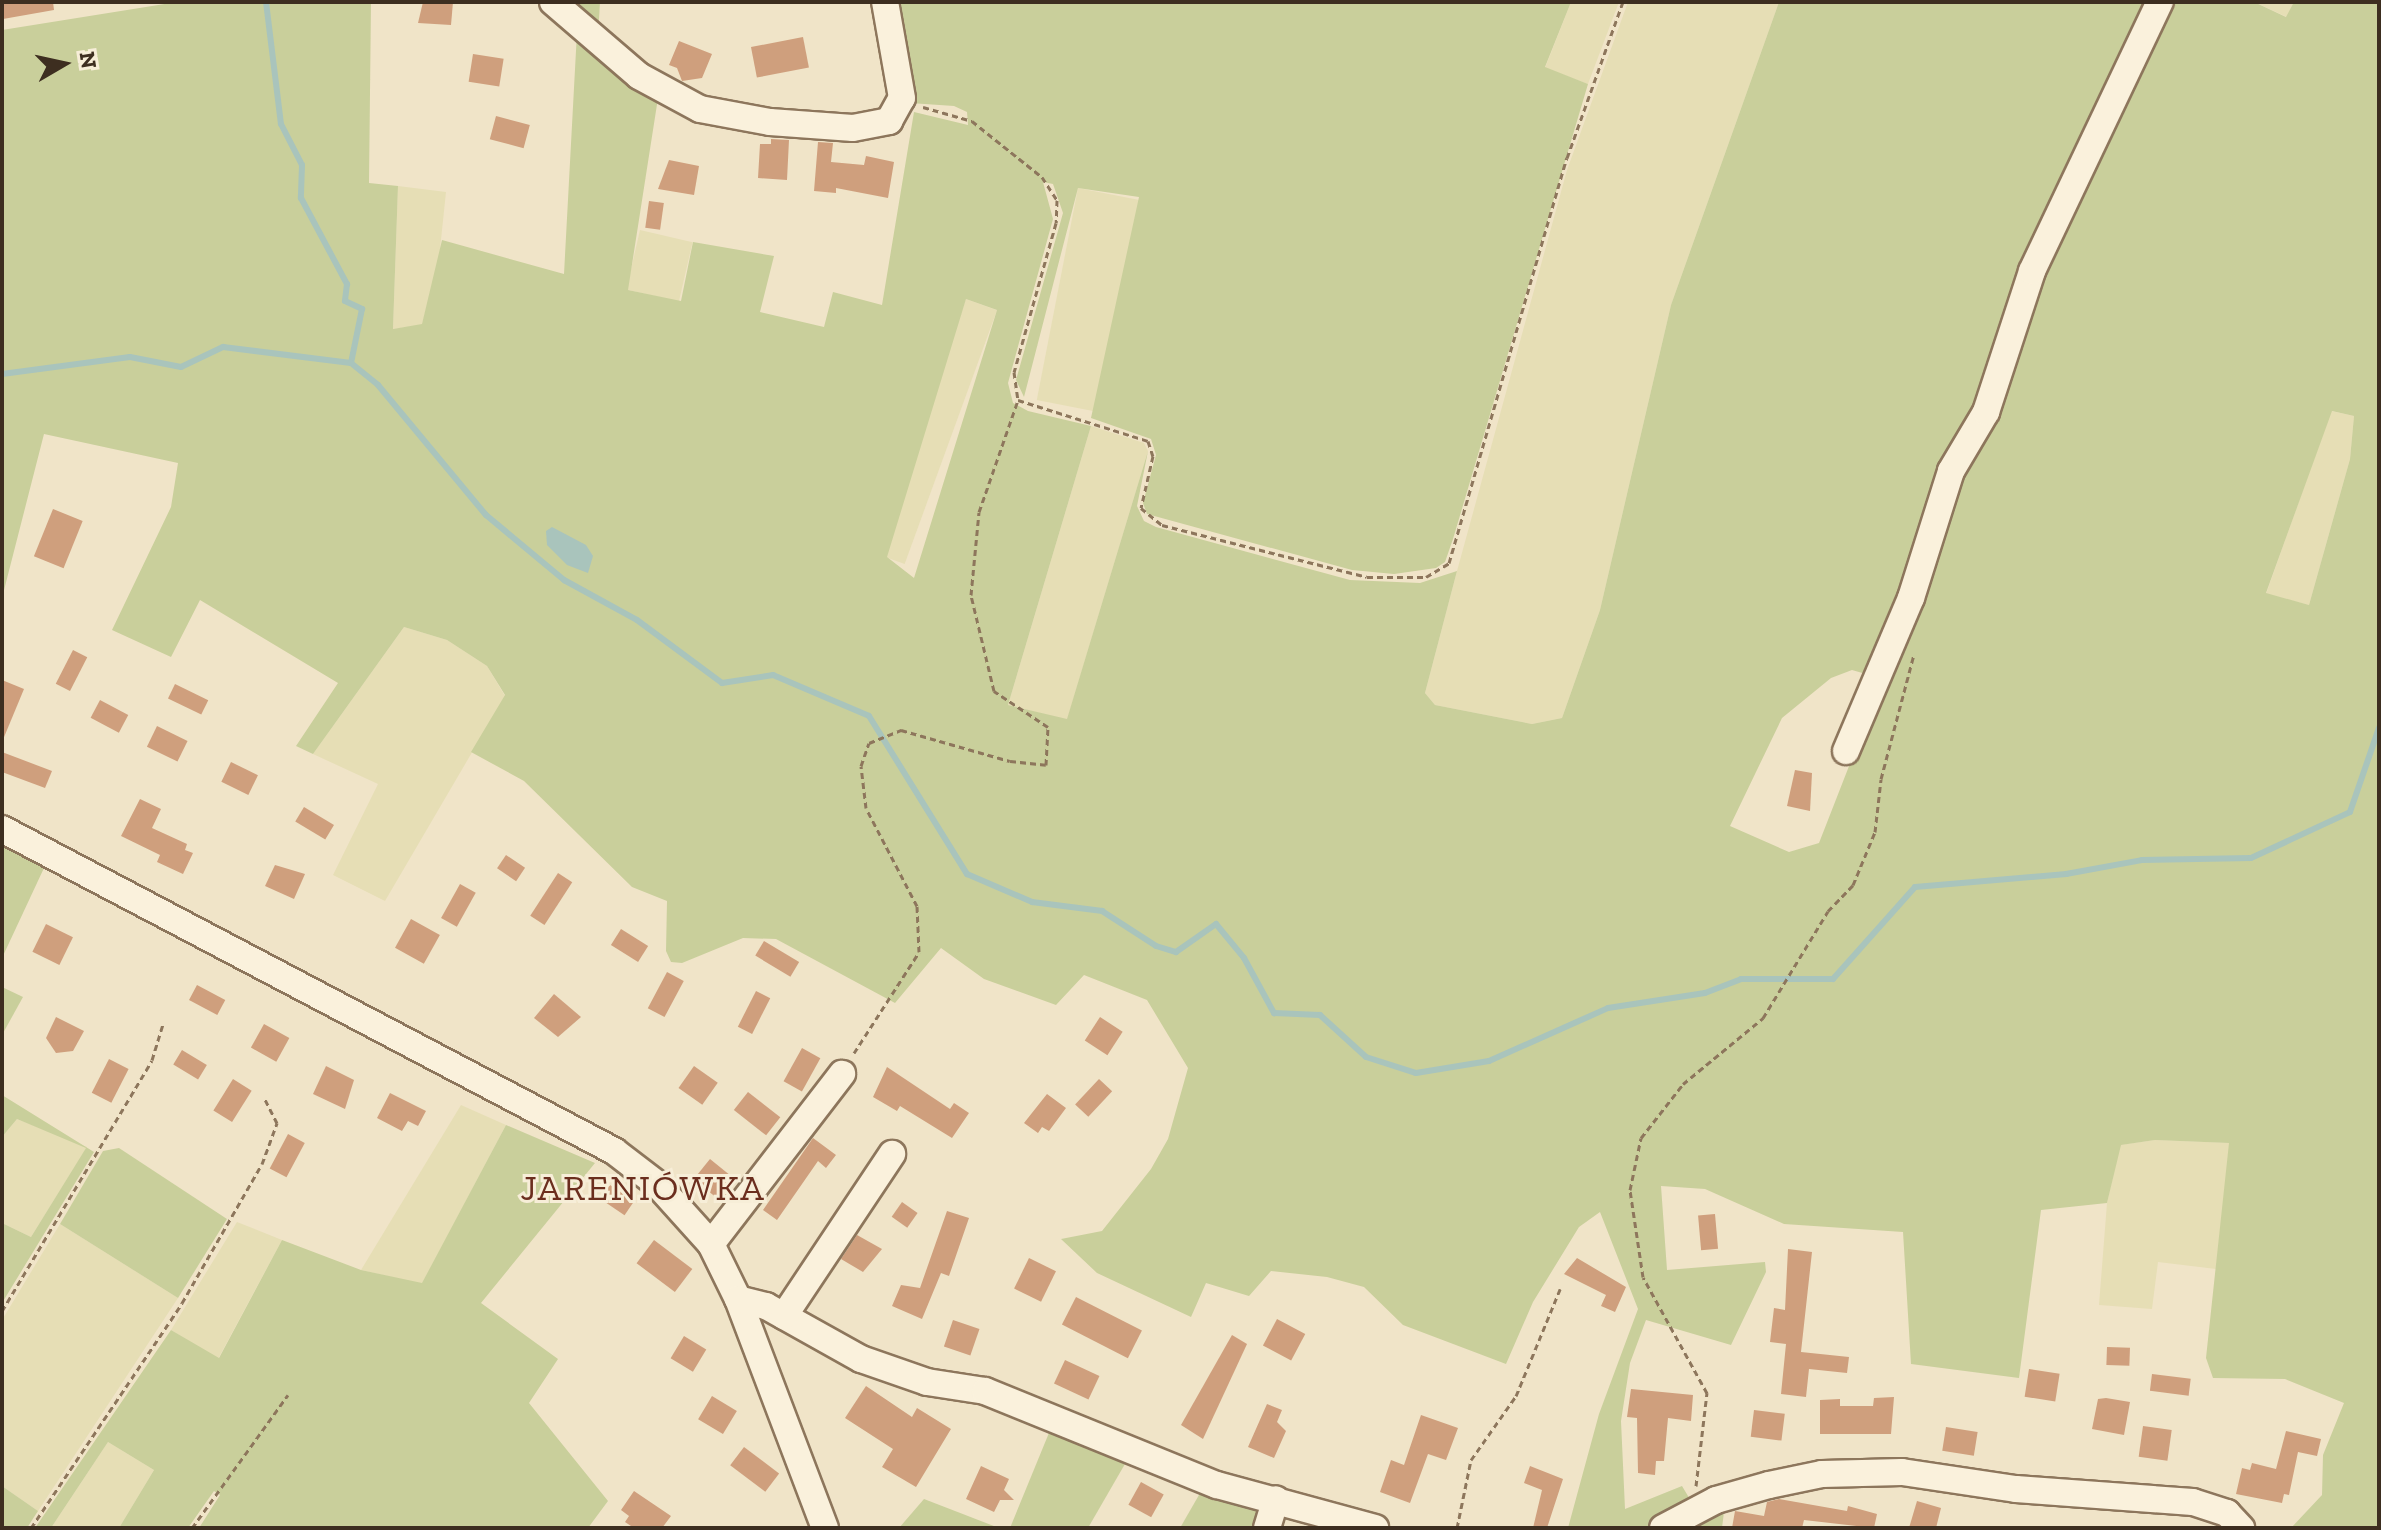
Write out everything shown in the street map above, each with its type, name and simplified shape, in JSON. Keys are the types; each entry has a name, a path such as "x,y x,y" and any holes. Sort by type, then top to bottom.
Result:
{"street":[{"path":"553,2 639,76 700,109 770,122 853,128 879,126 900,107 902,87 885,2"},
{"path":"1846,751 1911,598 1951,471 1986,412 2032,271 2160,2"},
{"path":"2,829 614,1151 691,1216 711,1244 738,1299 825,1528"},
{"path":"711,1244 842,1074"},
{"path":"784,1316 892,1154"},
{"path":"738,1299 784,1316 861,1359 927,1382 985,1391 1217,1485 1375,1528"},
{"path":"1663,1528 1716,1500 1822,1474 1902,1472 2016,1489 2193,1502 2227,1513 2241,1528"},
{"path":"1267,1528 1276,1499"}],"path":[{"path":"1018,400 1148,441 1153,456 1141,508 1162,525 1367,577 1439,573 1449,563 1567,158 1623,2"},
{"path":"842,1074 919,952 917,906 866,808 861,766 869,743 901,730 1010,761 1046,765 1048,727 994,691 971,595 979,512 1018,400 1014,372 1056,223 1057,200 1042,177 972,121 937,110 900,107"},
{"path":"1700,1510 1696,1483 1707,1393 1643,1277 1630,1190 1641,1138 1683,1084 1763,1018 1828,911 1853,885 1875,832 1881,779 1916,644"},
{"path":"2,1311 152,1060 163,1025"},
{"path":"31,1528 182,1303 262,1164 277,1123 265,1099"},
{"path":"1457,1528 1471,1460 1516,1396 1560,1289"},
{"path":"192,1528 288,1395"}],"shaded area":[{"path":"1571,2 1619,2 1588,84 1545,68"},
{"path":"1628,2 1779,2 1671,305 1600,610 1562,718 1532,724 1435,705 1425,693 1567,170"},
{"path":"2254,2 2294,2 2287,17"},
{"path":"398,186 446,192 439,259 422,325 393,329"},
{"path":"1078,188 1142,200 1101,412 1037,400"},
{"path":"640,230 693,242 679,302 626,289"},
{"path":"966,299 997,310 905,564 874,553"},
{"path":"2331,411 2354,416 2350,459 2309,605 2266,594"},
{"path":"1091,426 1144,443 1148,451 1067,720 1008,705"},
{"path":"404,627 447,640 487,666 505,696 385,901 333,875 378,784 313,754"},
{"path":"461,1105 506,1125 422,1284 361,1270"},
{"path":"17,1119 87,1147 31,1237 2,1223 2,1137"},
{"path":"2155,1140 2230,1143 2216,1269 2158,1262 2152,1309 2099,1305 2107,1203 2120,1145"},
{"path":"237,1222 282,1240 218,1359 171,1330"},
{"path":"60,1224 178,1298 38,1511 2,1486 2,1320"},
{"path":"108,1442 154,1470 119,1528 51,1528"}],"green space":[{"path":"177,2 371,2 369,183 398,186 393,329 422,324 442,240 564,274 577,32 658,98 628,290 681,301 693,242 774,256 760,312 824,327 833,292 882,305 914,112 968,125 967,112 954,106 910,103 892,2 1571,2 1545,67 1588,84 1445,562 1436,568 1394,574 1352,570 1147,514 1143,503 1156,455 1151,439 1091,418 1139,197 1078,188 1024,397 1016,380 1063,213 1053,184 1043,182 1053,219 1008,383 1013,403 1028,411 1091,426 1008,705 1067,719 1148,451 1137,506 1144,521 1156,527 1350,580 1420,583 1457,571 1425,693 1435,705 1532,724 1562,718 1600,610 1671,305 1779,2 2254,2 2286,17 2294,2 2379,2 2379,1528 2291,1528 2322,1495 2323,1455 2344,1403 2285,1379 2213,1378 2206,1358 2229,1143 2155,1140 2121,1145 2107,1203 2041,1210 2019,1378 1911,1364 1903,1232 1784,1224 1705,1189 1661,1186 1667,1270 1765,1262 1766,1272 1731,1345 1646,1320 1630,1363 1621,1421 1625,1509 1682,1486 1694,1506 1649,1528 1568,1528 1599,1414 1638,1309 1600,1212 1579,1227 1533,1302 1506,1364 1403,1325 1364,1287 1327,1277 1271,1271 1249,1296 1206,1283 1191,1317 1097,1273 1061,1239 1102,1231 1151,1169 1168,1139 1188,1068 1147,1000 1084,975 1056,1005 984,979 941,948 895,1003 776,939 743,938 682,963 671,962 666,951 667,901 632,887 524,781 471,752 505,695 487,666 447,640 404,627 313,754 296,746 338,683 200,600 171,657 112,630 171,507 178,463 44,434 2,598 2,30","holes":["966,299 997,310 914,578 887,557","2332,411 2354,416 2350,459 2309,605 2266,593","1852,670 1883,679 1819,843 1789,852 1730,826 1782,718 1831,678"]},
{"path":"565,2 600,2 598,36"},
{"path":"2,842 41,861 44,868 2,958"},
{"path":"2,987 23,997 2,1035"},
{"path":"2,1095 94,1152 2,1303 2,1223 31,1237 86,1148 17,1119 2,1137"},
{"path":"506,1125 595,1163 481,1303 558,1359 529,1403 608,1501 588,1528 199,1528 220,1495 214,1491 188,1528 119,1528 154,1470 108,1442 51,1528 35,1528 171,1330 219,1358 282,1240 361,1270 422,1283"},
{"path":"119,1148 227,1219 178,1298 60,1224 103,1151"},
{"path":"1051,1428 1129,1457 1088,1528 1010,1528"},
{"path":"2,1486 38,1511 27,1528 2,1528"},
{"path":"1203,1488 1264,1509 1263,1528 1180,1528"},
{"path":"924,1499 999,1528 899,1528"},
{"path":"1725,1504 1722,1528 1673,1528"}],"water":[{"path":"552,527 586,545 593,556 588,573 567,565 547,545 546,531"}],"building":[{"path":"2,2 53,2 54,10 3,19"},
{"path":"423,2 453,2 451,25 418,23"},
{"path":"803,37 809,67 757,78 751,47"},
{"path":"679,41 712,54 702,78 682,81 677,68 669,65"},
{"path":"473,54 504,59 499,87 469,82"},
{"path":"496,116 530,125 524,148 490,139"},
{"path":"771,139 789,140 787,180 758,178 760,144 771,144"},
{"path":"818,142 833,143 831,162 864,165 866,156 894,162 888,198 836,188 836,193 814,191"},
{"path":"669,160 699,166 694,195 658,189"},
{"path":"649,201 664,203 660,230 645,228"},
{"path":"53,509 83,521 64,568 34,556"},
{"path":"73,650 87,657 70,691 56,684"},
{"path":"2,680 24,689 2,742"},
{"path":"175,684 208,700 201,715 168,698"},
{"path":"100,700 128,715 119,733 91,718"},
{"path":"157,726 188,741 177,762 147,747"},
{"path":"2,752 52,771 45,788 2,772"},
{"path":"231,762 258,775 248,795 221,782"},
{"path":"1795,770 1812,773 1810,811 1787,806"},
{"path":"140,799 161,809 152,828 187,844 185,850 193,853 183,874 157,862 160,855 121,836"},
{"path":"304,807 334,825 325,840 295,822"},
{"path":"506,855 525,868 516,881 497,868"},
{"path":"275,865 305,874 294,899 265,886"},
{"path":"558,873 572,882 544,925 530,916"},
{"path":"460,884 476,893 457,927 441,918"},
{"path":"411,919 440,935 424,964 395,948"},
{"path":"46,924 73,937 59,965 32,952"},
{"path":"621,929 648,946 638,962 611,945"},
{"path":"764,941 799,962 790,977 755,956"},
{"path":"667,972 684,981 665,1017 648,1008"},
{"path":"197,985 225,1000 217,1015 189,1000"},
{"path":"756,991 770,998 752,1034 738,1027"},
{"path":"554,994 581,1017 558,1037 534,1018"},
{"path":"56,1017 84,1031 73,1051 56,1053 46,1038"},
{"path":"1100,1017 1123,1032 1107,1055 1085,1040"},
{"path":"264,1024 289,1038 276,1062 251,1048"},
{"path":"802,1048 820,1058 802,1091 784,1081"},
{"path":"182,1050 207,1065 198,1080 173,1065"},
{"path":"109,1059 129,1069 111,1103 92,1093"},
{"path":"326,1066 354,1080 345,1109 313,1094"},
{"path":"694,1066 718,1083 702,1105 679,1088"},
{"path":"887,1067 950,1109 954,1103 969,1113 952,1138 900,1106 897,1111 873,1097"},
{"path":"233,1079 252,1091 232,1122 213,1110"},
{"path":"1099,1079 1112,1091 1088,1117 1075,1105"},
{"path":"748,1092 780,1117 766,1135 734,1110"},
{"path":"390,1093 426,1111 418,1126 408,1121 402,1131 377,1118"},
{"path":"1047,1094 1066,1108 1049,1131 1042,1127 1038,1133 1024,1123"},
{"path":"288,1134 305,1143 286,1177 270,1168"},
{"path":"813,1138 836,1155 826,1168 818,1161 777,1220 763,1210"},
{"path":"710,1159 737,1181 721,1201 694,1179"},
{"path":"610,1185 634,1201 625,1215 600,1199"},
{"path":"902,1202 918,1213 907,1228 892,1217"},
{"path":"947,1211 969,1218 949,1276 941,1273 922,1319 892,1306 901,1285 920,1288"},
{"path":"1715,1214 1718,1249 1701,1250 1698,1215"},
{"path":"857,1235 882,1249 863,1272 841,1259"},
{"path":"654,1240 692,1269 675,1292 637,1263"},
{"path":"1788,1249 1812,1252 1801,1352 1849,1357 1847,1373 1809,1369 1806,1397 1781,1394 1786,1344 1770,1342 1774,1308 1785,1310"},
{"path":"1029,1258 1056,1271 1041,1302 1014,1289"},
{"path":"1577,1258 1626,1287 1615,1312 1601,1306 1606,1295 1564,1274"},
{"path":"1076,1297 1142,1331 1128,1358 1062,1325"},
{"path":"1277,1319 1305,1334 1291,1361 1263,1345"},
{"path":"953,1320 979,1329 970,1356 944,1346"},
{"path":"1232,1335 1247,1344 1203,1439 1181,1425"},
{"path":"684,1336 706,1349 693,1372 671,1358"},
{"path":"2107,1347 2130,1348 2129,1366 2106,1365"},
{"path":"1065,1360 1099,1376 1088,1400 1054,1384"},
{"path":"2029,1369 2060,1374 2055,1402 2025,1397"},
{"path":"2152,1374 2191,1379 2189,1396 2150,1391"},
{"path":"866,1386 912,1417 917,1408 951,1429 916,1487 882,1467 893,1449 845,1418"},
{"path":"1631,1389 1693,1395 1691,1421 1668,1418 1664,1461 1656,1461 1655,1475 1638,1473 1637,1418 1627,1417"},
{"path":"712,1396 737,1411 723,1434 698,1419"},
{"path":"1894,1397 1891,1434 1820,1434 1820,1400 1840,1399 1840,1406 1873,1406 1874,1398"},
{"path":"2098,1399 2130,1402 2124,1435 2092,1429"},
{"path":"1267,1404 1282,1410 1277,1422 1286,1431 1274,1458 1248,1447"},
{"path":"1754,1410 1785,1414 1781,1441 1751,1437"},
{"path":"1421,1415 1458,1428 1446,1460 1428,1454 1410,1503 1380,1492 1391,1460 1404,1465"},
{"path":"2143,1426 2172,1430 2167,1461 2139,1457"},
{"path":"1946,1427 1978,1432 1974,1456 1942,1451"},
{"path":"2286,1431 2321,1439 2317,1456 2298,1452 2289,1495 2284,1494 2282,1503 2236,1494 2242,1468 2250,1470 2252,1463 2276,1469"},
{"path":"744,1447 779,1473 765,1492 730,1465"},
{"path":"981,1466 1009,1479 1004,1490 1014,1500 1000,1500 994,1512 966,1499"},
{"path":"1530,1466 1563,1479 1547,1528 1533,1528 1542,1490 1524,1483"},
{"path":"1141,1482 1164,1495 1151,1517 1128,1505"},
{"path":"634,1491 671,1516 662,1528 634,1528 625,1522 629,1516 621,1510"},
{"path":"1779,1499 1847,1511 1848,1506 1877,1514 1874,1528 1804,1520 1802,1528 1732,1528 1735,1511 1764,1516 1767,1502"},
{"path":"1917,1501 1941,1508 1936,1528 1909,1528"}],"waterway":[{"path":"266,2 281,124 302,165 301,198 347,284 345,301 362,309 351,363"},
{"path":"2,374 130,357 181,367 223,347 351,363 378,385 486,515 564,580 637,620 722,683 773,675 869,716 967,874 1032,902 1102,911 1156,946 1176,952 1216,924 1244,958 1274,1013 1320,1015 1366,1057 1416,1073 1489,1061 1608,1008 1705,993 1741,979 1833,979 1915,887 2066,874 2142,860 2251,858 2350,812 2379,728"}],"district":[{"name":"JARENIÓWKA","path":"643,1188"}]}
